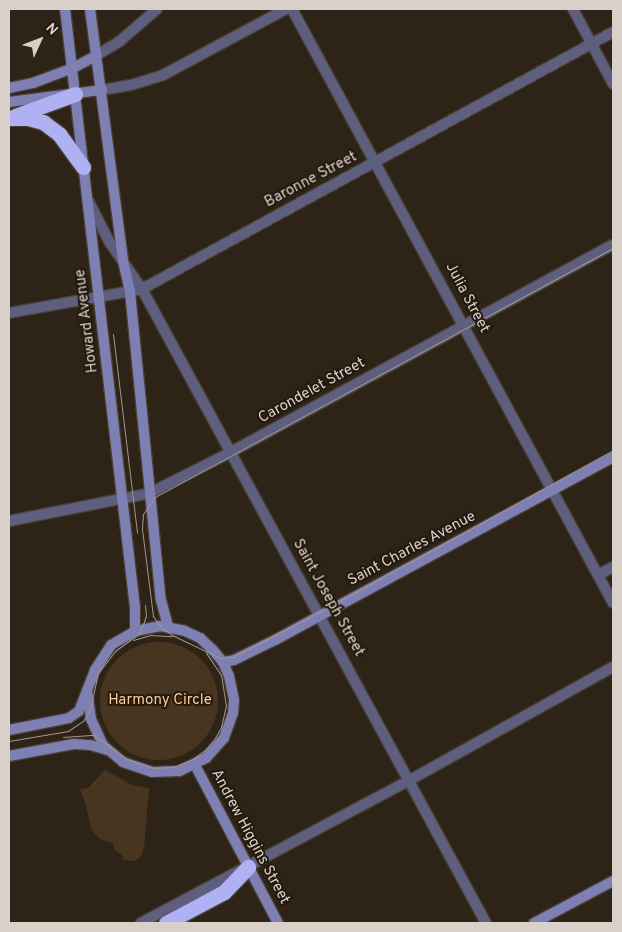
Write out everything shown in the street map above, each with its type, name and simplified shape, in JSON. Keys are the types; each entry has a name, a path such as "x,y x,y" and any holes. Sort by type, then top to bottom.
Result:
{"highway":[{"path":"9,118 75,94"},
{"path":"9,118 28,118 43,122 59,134 83,167"},
{"path":"166,923 224,892 248,867"}],"main road":[{"name":"Howard Avenue","path":"65,9 100,297 135,608 135,630"},
{"path":"90,9 123,261 130,292 161,600 168,627"},
{"path":"9,88 33,83 73,68 97,55"},
{"path":"9,102 54,94 75,94 102,90"},
{"name":"Saint Charles Avenue","path":"223,662 237,658 320,616 613,457"},
{"path":"9,730 69,718 80,710 95,670 111,645 135,630 168,627 185,631 200,638 223,662 232,687 234,700 229,726 216,749 195,765 179,772 152,772 126,764 108,750 93,725 87,692"},
{"path":"9,756 74,744 90,745 108,750"},
{"name":"Andrew Higgins Street","path":"195,765 278,923"},
{"path":"534,923 613,881"}],"street":[{"path":"97,55 120,41 157,9"},
{"path":"102,90 131,85 163,75 286,9"},
{"name":"Julia Street","path":"292,9 613,603"},
{"path":"573,9 613,84"},
{"name":"Baronne Street","path":"9,314 130,292 142,288 613,32"},
{"name":"Saint Joseph Street","path":"87,197 96,218 142,288 486,923"},
{"name":"Carondelet Street","path":"9,521 150,493 231,452 613,245"},
{"path":"598,576 613,567"},
{"path":"141,923 410,780 613,667"}],"green space":[{"name":"Harmony Circle","path":"159,642 181,647 192,652 208,668 213,679 218,701 213,723 208,734 192,750 181,755 159,760 137,755 126,750 110,734 105,723 100,701 105,679 110,668 126,652 137,647"},
{"path":"105,770 132,785 149,788 144,848 141,856 134,861 122,860 124,857 113,848 114,844 100,839 91,829 86,805 80,789 88,788"}],"tram line":[{"path":"613,248 155,497 143,514 142,529 153,616 160,626 172,635 220,658 233,657 329,607 613,450"},
{"path":"113,334 137,533"},
{"path":"9,741 68,731 83,721 90,710 98,673 115,651 140,633 146,616 145,605"},
{"path":"133,640 150,635 172,636"},
{"path":"63,737 94,735 127,759 154,768 173,767 193,759 205,750 215,738 221,727 226,706 221,675 206,653"}]}
